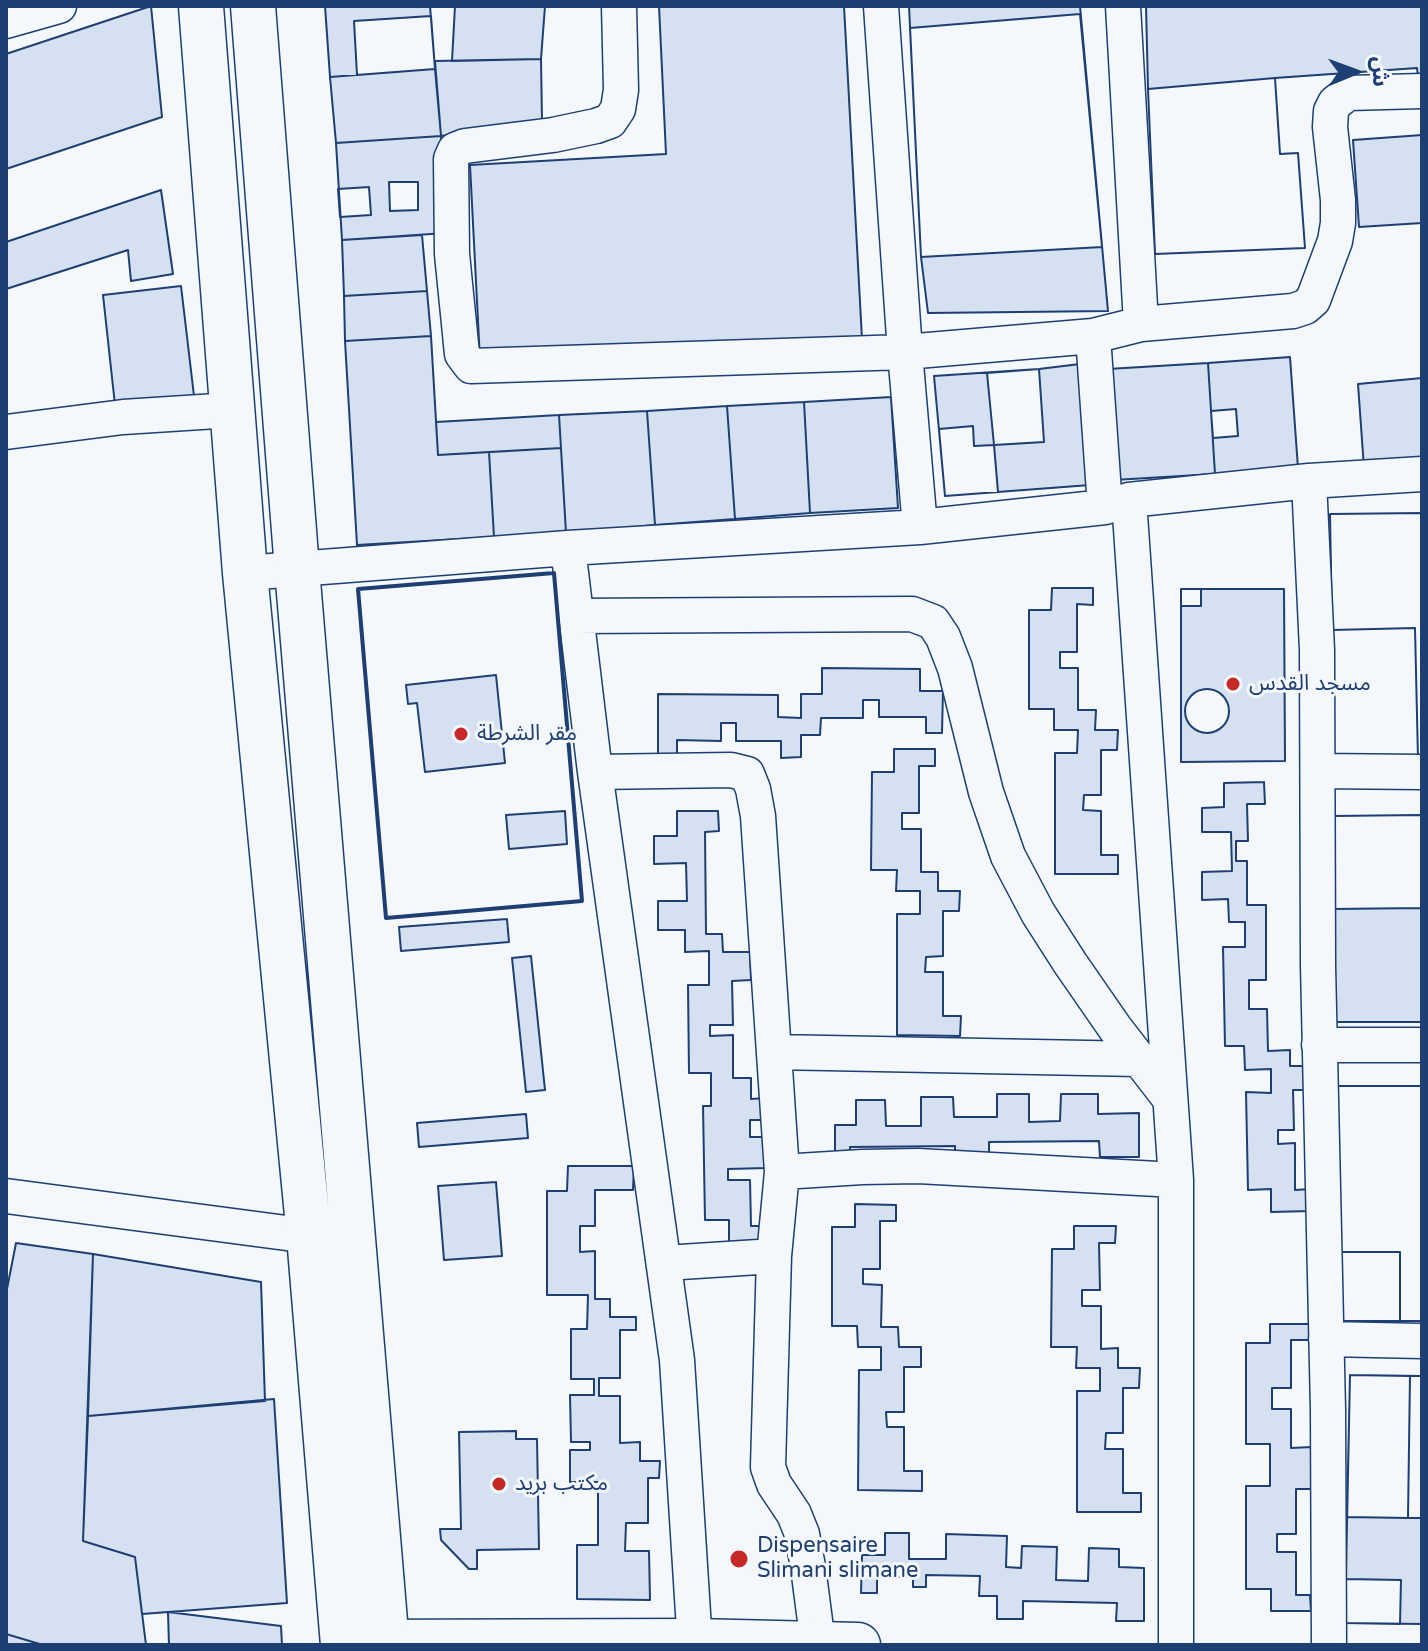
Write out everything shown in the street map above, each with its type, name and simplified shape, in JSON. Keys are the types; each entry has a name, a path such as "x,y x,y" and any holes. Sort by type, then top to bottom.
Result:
{"main road":[{"path":"201,6 245,573 309,1236 343,1644 858,1645"},
{"path":"253,6 387,1644"}],"street":[{"path":"6,21 59,6"},
{"path":"619,6 621,90 618,109 610,121 553,135 465,146 455,150 451,159 452,254 462,354 471,366 905,352 1093,336 1141,324 1293,311 1313,300 1330,257 1338,223 1330,127 1335,103 1348,93 1422,91"},
{"path":"881,6 920,527"},
{"path":"1123,6 1141,324"},
{"path":"1093,336 1117,503 1176,1180 1176,1645"},
{"path":"6,432 123,417 232,410"},
{"path":"245,573 568,548 920,527 1309,481 1422,474"},
{"path":"1309,481 1317,650 1319,1045 1328,1410 1329,1645"},
{"path":"568,548 595,772 677,1360 695,1643"},
{"path":"576,616 912,614 933,622 943,637 955,668 986,792 1008,856 1038,913 1070,963 1170,1099"},
{"path":"595,772 731,770 747,774 753,789 758,816 782,1172 774,1256 768,1467 802,1534 818,1644"},
{"path":"1318,771 1422,772"},
{"path":"1319,1045 1422,1045"},
{"path":"774,1052 1139,1059"},
{"path":"782,1172 918,1166 1176,1180"},
{"path":"7,1199 309,1236"},
{"path":"665,1263 774,1256"},
{"path":"1326,1339 1422,1341"}],"building":[{"path":"151,6 162,117 6,169 6,54"},
{"path":"325,6 430,6 435,69 330,77"},
{"path":"455,6 545,6 541,59 452,61"},
{"path":"659,6 844,6 862,339 480,360 470,165 666,154"},
{"path":"909,6 1080,6 1108,311 928,313 921,257"},
{"path":"1146,6 1422,6 1422,85 1419,85 1417,68 1275,78 1280,154 1298,153 1305,248 1155,254"},
{"path":"1080,14 1102,247 921,257 910,28"},
{"path":"431,16 435,69 357,75 354,21"},
{"path":"541,59 542,122 441,136 435,61"},
{"path":"435,69 441,136 336,143 330,77"},
{"path":"1275,78 1280,154 1298,153 1305,248 1155,254 1148,89"},
{"path":"1422,135 1422,223 1359,227 1353,140"},
{"path":"441,136 446,233 342,240 336,143"},
{"path":"389,182 418,182 418,210 390,211"},
{"path":"369,187 371,215 340,217 338,189"},
{"path":"161,190 173,274 131,281 128,250 6,289 6,242"},
{"path":"422,235 427,291 344,296 342,240"},
{"path":"181,286 194,396 115,405 103,295"},
{"path":"427,291 431,336 345,341 344,296"},
{"path":"431,336 438,455 489,452 494,537 357,545 345,341"},
{"path":"1290,357 1298,468 1215,474 1208,363"},
{"path":"1208,363 1215,474 1114,480 1108,369"},
{"path":"1080,364 1090,485 945,496 934,376"},
{"path":"1039,369 1044,442 994,445 987,373"},
{"path":"1422,378 1422,464 1364,468 1358,384"},
{"path":"891,397 898,508 810,513 804,402"},
{"path":"804,402 810,513 735,519 727,406"},
{"path":"727,406 735,519 655,525 647,411"},
{"path":"1236,409 1238,436 1213,438 1211,411"},
{"path":"647,411 655,525 566,533 559,415"},
{"path":"559,415 561,448 438,455 436,422"},
{"path":"973,426 974,446 994,445 998,492 945,496 939,429"},
{"path":"561,448 566,533 494,537 489,452"},
{"path":"1422,513 1422,759 1418,759 1415,628 1332,630 1330,514"},
{"path":"1422,513 1422,759 1418,759 1415,628 1332,630 1330,514"},
{"path":"1052,588 1093,588 1093,605 1077,604 1077,652 1060,652 1060,668 1078,668 1078,710 1096,710 1095,730 1118,730 1117,750 1101,750 1101,795 1084,795 1083,810 1101,811 1101,855 1118,855 1118,874 1055,874 1055,753 1077,753 1078,730 1054,730 1054,709 1029,709 1029,610 1051,610"},
{"name":"مسجد القدس","path":"1181,589 1284,589 1285,761 1181,762"},
{"path":"1181,589 1201,589 1201,606 1181,606"},
{"path":"822,668 920,669 920,691 943,691 942,733 926,733 926,717 879,717 879,700 863,700 863,718 821,718 820,735 801,735 801,757 781,758 781,741 736,741 736,723 721,723 721,741 677,740 677,758 658,758 658,694 778,695 778,717 801,718 801,694 822,694"},
{"name":"مقر الشرطة","path":"496,675 505,763 425,772 417,703 408,704 406,685"},
{"path":"1207,689 1222,696 1229,711 1222,726 1207,733 1192,726 1185,711 1192,696"},
{"path":"894,749 935,749 935,766 919,766 919,813 902,813 902,829 921,829 921,872 938,872 938,891 960,891 959,911 943,911 943,956 926,957 925,972 943,972 943,1016 961,1016 960,1036 897,1035 897,914 920,914 920,891 896,891 897,870 871,870 872,772 894,772"},
{"path":"1264,782 1265,804 1247,804 1248,841 1236,841 1236,861 1247,861 1247,905 1266,905 1266,980 1249,980 1249,1009 1267,1009 1268,1051 1290,1050 1290,1066 1312,1066 1312,1090 1293,1090 1294,1130 1278,1130 1278,1144 1295,1143 1295,1190 1311,1189 1311,1211 1271,1212 1271,1189 1248,1190 1246,1092 1271,1093 1271,1069 1245,1070 1244,1046 1225,1046 1223,947 1245,947 1245,922 1229,922 1228,899 1202,900 1202,872 1232,871 1231,832 1202,832 1202,808 1224,807 1224,783"},
{"name":"مقر الشرطة","path":"565,811 567,844 509,849 506,815"},
{"path":"677,811 718,811 719,831 705,832 706,934 722,934 723,952 750,952 751,980 732,981 733,1025 710,1025 710,1036 733,1035 733,1078 751,1078 751,1099 766,1098 766,1120 750,1120 750,1137 767,1137 767,1168 728,1169 728,1180 750,1180 751,1226 766,1226 767,1243 729,1244 729,1220 705,1220 703,1106 711,1106 711,1073 689,1073 688,985 709,985 709,951 685,952 685,930 658,930 658,901 687,901 686,863 654,864 654,836 677,836"},
{"path":"1422,815 1422,1022 1332,1022 1332,816"},
{"path":"1422,815 1422,1022 1332,1022 1332,816"},
{"path":"1422,908 1422,1022 1332,1022 1332,909"},
{"path":"507,919 509,942 401,951 399,927"},
{"path":"531,956 545,1090 526,1092 512,958"},
{"path":"1336,1086 1422,1086 1422,1321 1335,1321"},
{"path":"1336,1086 1422,1086 1422,1321 1400,1321 1400,1252 1335,1252"},
{"path":"997,1094 1029,1094 1029,1122 1060,1121 1061,1094 1098,1094 1098,1114 1139,1113 1139,1157 1100,1157 1099,1141 989,1142 989,1161 955,1161 955,1146 850,1147 851,1165 835,1165 835,1125 856,1125 856,1100 885,1100 886,1126 921,1126 921,1097 953,1097 954,1117 997,1117"},
{"path":"526,1114 528,1138 419,1147 417,1123"},
{"path":"568,1166 634,1166 633,1190 595,1190 595,1226 580,1226 580,1252 595,1251 595,1299 610,1299 610,1317 636,1317 636,1330 620,1330 620,1378 599,1378 599,1396 620,1396 620,1443 640,1442 640,1461 660,1461 659,1478 648,1478 648,1523 626,1523 625,1551 649,1551 650,1600 577,1599 577,1545 598,1545 598,1482 570,1482 570,1450 590,1450 590,1442 571,1442 570,1395 594,1395 594,1379 571,1379 571,1329 587,1329 588,1295 547,1295 547,1191 567,1191"},
{"path":"496,1182 502,1256 444,1260 438,1186"},
{"path":"855,1204 896,1205 896,1221 880,1221 880,1269 863,1269 863,1284 882,1285 881,1327 898,1327 899,1347 921,1347 921,1367 904,1367 904,1412 886,1412 887,1427 904,1427 904,1471 922,1471 922,1491 858,1490 859,1370 881,1370 881,1347 858,1347 857,1326 832,1326 832,1227 855,1227"},
{"path":"1074,1226 1116,1226 1115,1243 1099,1243 1100,1290 1082,1290 1082,1306 1101,1306 1101,1349 1118,1348 1118,1368 1140,1368 1139,1388 1123,1388 1123,1433 1106,1433 1105,1449 1123,1449 1123,1493 1141,1493 1141,1512 1077,1512 1077,1391 1100,1391 1100,1368 1076,1368 1077,1347 1051,1347 1052,1249 1074,1249"},
{"path":"16,1243 93,1254 83,1541 135,1557 146,1645 43,1645 6,1634 6,1294"},
{"path":"1335,1252 1400,1252 1400,1321 1335,1321"},
{"path":"93,1254 261,1282 265,1401 88,1416"},
{"path":"1270,1324 1309,1324 1310,1340 1291,1340 1291,1388 1272,1388 1272,1409 1291,1409 1291,1448 1312,1447 1312,1489 1296,1489 1296,1534 1277,1534 1277,1552 1296,1552 1296,1595 1310,1595 1311,1611 1271,1611 1271,1589 1246,1589 1246,1486 1270,1486 1270,1444 1246,1444 1246,1343 1270,1343"},
{"path":"1350,1375 1422,1376 1422,1624 1345,1623"},
{"path":"1350,1375 1410,1376 1408,1518 1347,1517"},
{"path":"1410,1376 1422,1376 1422,1518 1408,1518"},
{"path":"274,1399 287,1603 142,1614 135,1557 83,1541 88,1416"},
{"name":"مكتب بريد","path":"516,1431 516,1439 537,1439 539,1549 477,1550 477,1569 469,1569 441,1540 440,1529 461,1529 459,1432"},
{"path":"885,1533 909,1533 909,1559 946,1559 946,1534 1007,1536 1006,1567 1021,1568 1022,1546 1057,1547 1056,1580 1088,1581 1089,1548 1119,1549 1119,1567 1144,1568 1144,1621 1116,1621 1117,1603 1023,1601 1023,1619 997,1619 997,1596 979,1596 980,1576 926,1575 926,1587 913,1587 913,1577 877,1577 877,1593 861,1593 862,1555 885,1555"},
{"path":"1346,1579 1401,1580 1400,1624 1345,1623"},
{"path":"168,1612 281,1626 282,1645 169,1645"},
{"path":"6,1634 43,1645 6,1645"}],"wall":[{"path":"554,573 582,901 386,918 358,589 554,573"}],"place":[{"name":"مسجد القدس","path":"1233,684"},
{"name":"مقر الشرطة","path":"461,734"},
{"name":"مكتب بريد","path":"499,1484"},
{"name":"Dispensaire Slimani slimane","path":"739,1559"}]}
